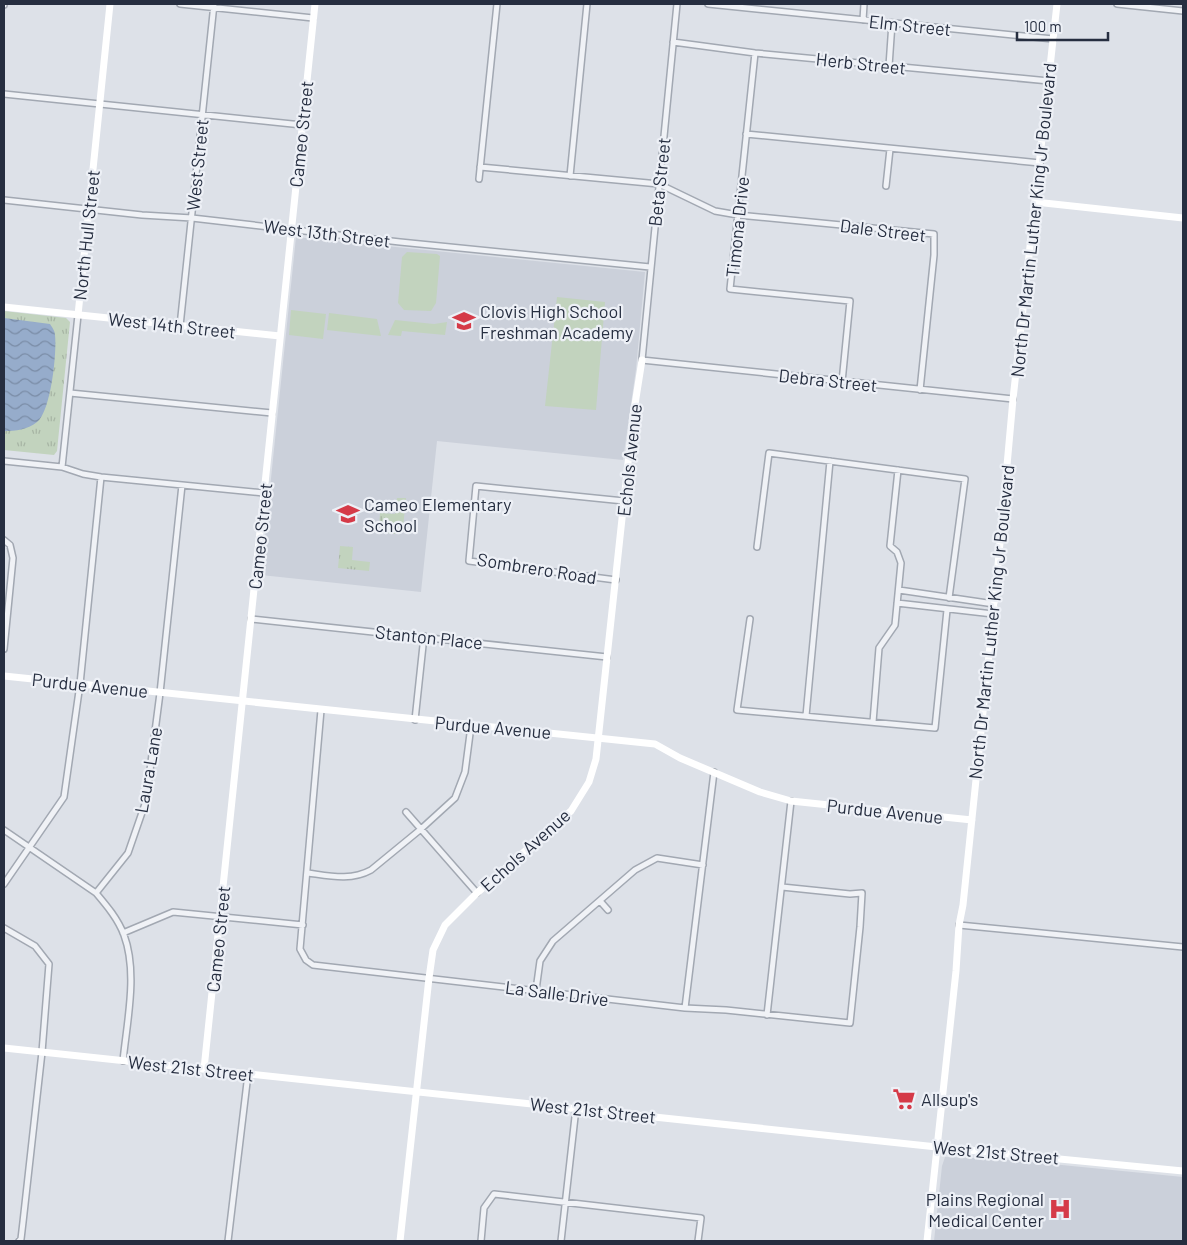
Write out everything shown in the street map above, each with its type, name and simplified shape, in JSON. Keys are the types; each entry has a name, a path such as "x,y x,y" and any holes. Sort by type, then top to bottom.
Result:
{"street":[{"name":"North Hull Street","path":"62,467 110,4"},
{"path":"180,4 313,18"},
{"name":"Cameo Street","path":"204,1069 315,4"},
{"path":"479,180 497,4"},
{"path":"570,176 587,4"},
{"name":"Beta Street","path":"642,360 677,4"},
{"name":"Elm Street","path":"708,4 1053,39"},
{"path":"771,11 772,4"},
{"path":"863,20 864,4"},
{"name":"North Dr Martin Luther King Jr Boulevard","path":"928,1241 956,971 959,925 963,904 993,614 1013,398 1057,4"},
{"path":"1117,4 1168,6 1183,11"},
{"name":"West Street","path":"180,326 213,6"},
{"path":"889,66 892,23"},
{"name":"Herb Street","path":"673,42 755,53 1049,81"},
{"name":"Timona Drive","path":"755,53 730,289 850,301 842,382"},
{"path":"4,94 302,125"},
{"path":"746,134 890,150 1040,163"},
{"path":"886,186 890,150"},
{"path":"480,167 659,184 715,211 738,214"},
{"name":"West 13th Street","path":"4,200 281,227 291,230 650,267"},
{"path":"1036,202 1183,218"},
{"name":"Dale Street","path":"738,214 934,234 934,255 920,390"},
{"name":"West 14th Street","path":"4,307 280,336"},
{"name":"Debra Street","path":"642,360 920,390 1013,398"},
{"name":"Echols Avenue","path":"400,1241 433,950 445,925 477,893 571,810 589,782 596,759 633,417 642,360"},
{"path":"70,393 272,413"},
{"path":"757,547 769,453 965,478 949,598"},
{"path":"4,461 62,467 82,474 264,493"},
{"path":"806,716 830,461"},
{"path":"873,722 879,648 896,625 901,563 897,552 890,546 898,470"},
{"path":"4,884 64,797 80,684 102,476"},
{"name":"Laura Lane","path":"96,894 128,853 146,801 160,693 182,485"},
{"name":"Sombrero Road","path":"616,580 469,561 476,486 624,501"},
{"path":"4,540 10,545 13,558 4,649"},
{"path":"898,590 994,604"},
{"path":"898,603 993,614"},
{"path":"750,620 737,710 935,728 947,610"},
{"name":"Stanton Place","path":"251,619 607,657"},
{"path":"415,720 424,636"},
{"name":"Purdue Avenue","path":"4,676 655,744 760,792 791,801 972,820"},
{"name":"La Salle Drive","path":"321,710 300,948 306,960 313,965 685,1008 726,1010 850,1023 862,893 850,894 782,887"},
{"path":"308,873 347,877 363,874 371,870 421,829 455,798 465,772 471,726"},
{"path":"685,1008 714,772"},
{"path":"767,1015 791,801"},
{"path":"406,812 477,893"},
{"path":"4,830 96,894 108,907 124,933 132,975 123,1060"},
{"path":"536,990 540,961 553,942 635,870 657,858 702,865"},
{"path":"600,900 608,910"},
{"path":"124,933 173,912 303,925"},
{"path":"959,925 1183,947"},
{"path":"4,928 35,946 49,964 42,1052 24,1216 19,1241"},
{"name":"West 21st Street","path":"4,1048 937,1147 1183,1171"},
{"path":"228,1241 248,1074"},
{"path":"561,1241 576,1108"},
{"path":"481,1241 484,1208 494,1194 701,1218 698,1241"}],"shaded area":[{"name":"Clovis High School Freshman Academy","path":"296,237 645,272 636,369 623,460 437,441 421,592 261,575"},
{"name":"Plains Regional Medical Center","path":"945,1157 1001,1159 1183,1177 1183,1241 934,1241 942,1166"}],"green space":[{"path":"407,252 437,254 440,256 436,303 431,311 404,310 398,303 402,257"},
{"path":"557,297 605,302 596,410 545,406"},
{"path":"291,310 326,314 323,339 289,335"},
{"path":"4,311 66,318 70,322 57,451 54,455 4,450"},
{"path":"329,313 377,319 381,336 327,330"},
{"path":"395,320 434,324 447,322 445,335 402,331 401,336 388,335"},
{"path":"397,498 406,498 403,528 395,534 386,533 379,525 380,513 395,514"},
{"path":"340,546 353,547 352,560 370,562 369,571 338,568"}],"water":[{"path":"4,318 50,324 55,335 52,381 42,416 29,427 13,431 4,431"}],"place":[{"name":"Clovis High School Freshman Academy","path":"464,321"},
{"name":"Cameo Elementary School","path":"348,514"},
{"name":"Allsup's","path":"904,1099"},
{"name":"Plains Regional Medical Center","path":"1060,1209"}]}
